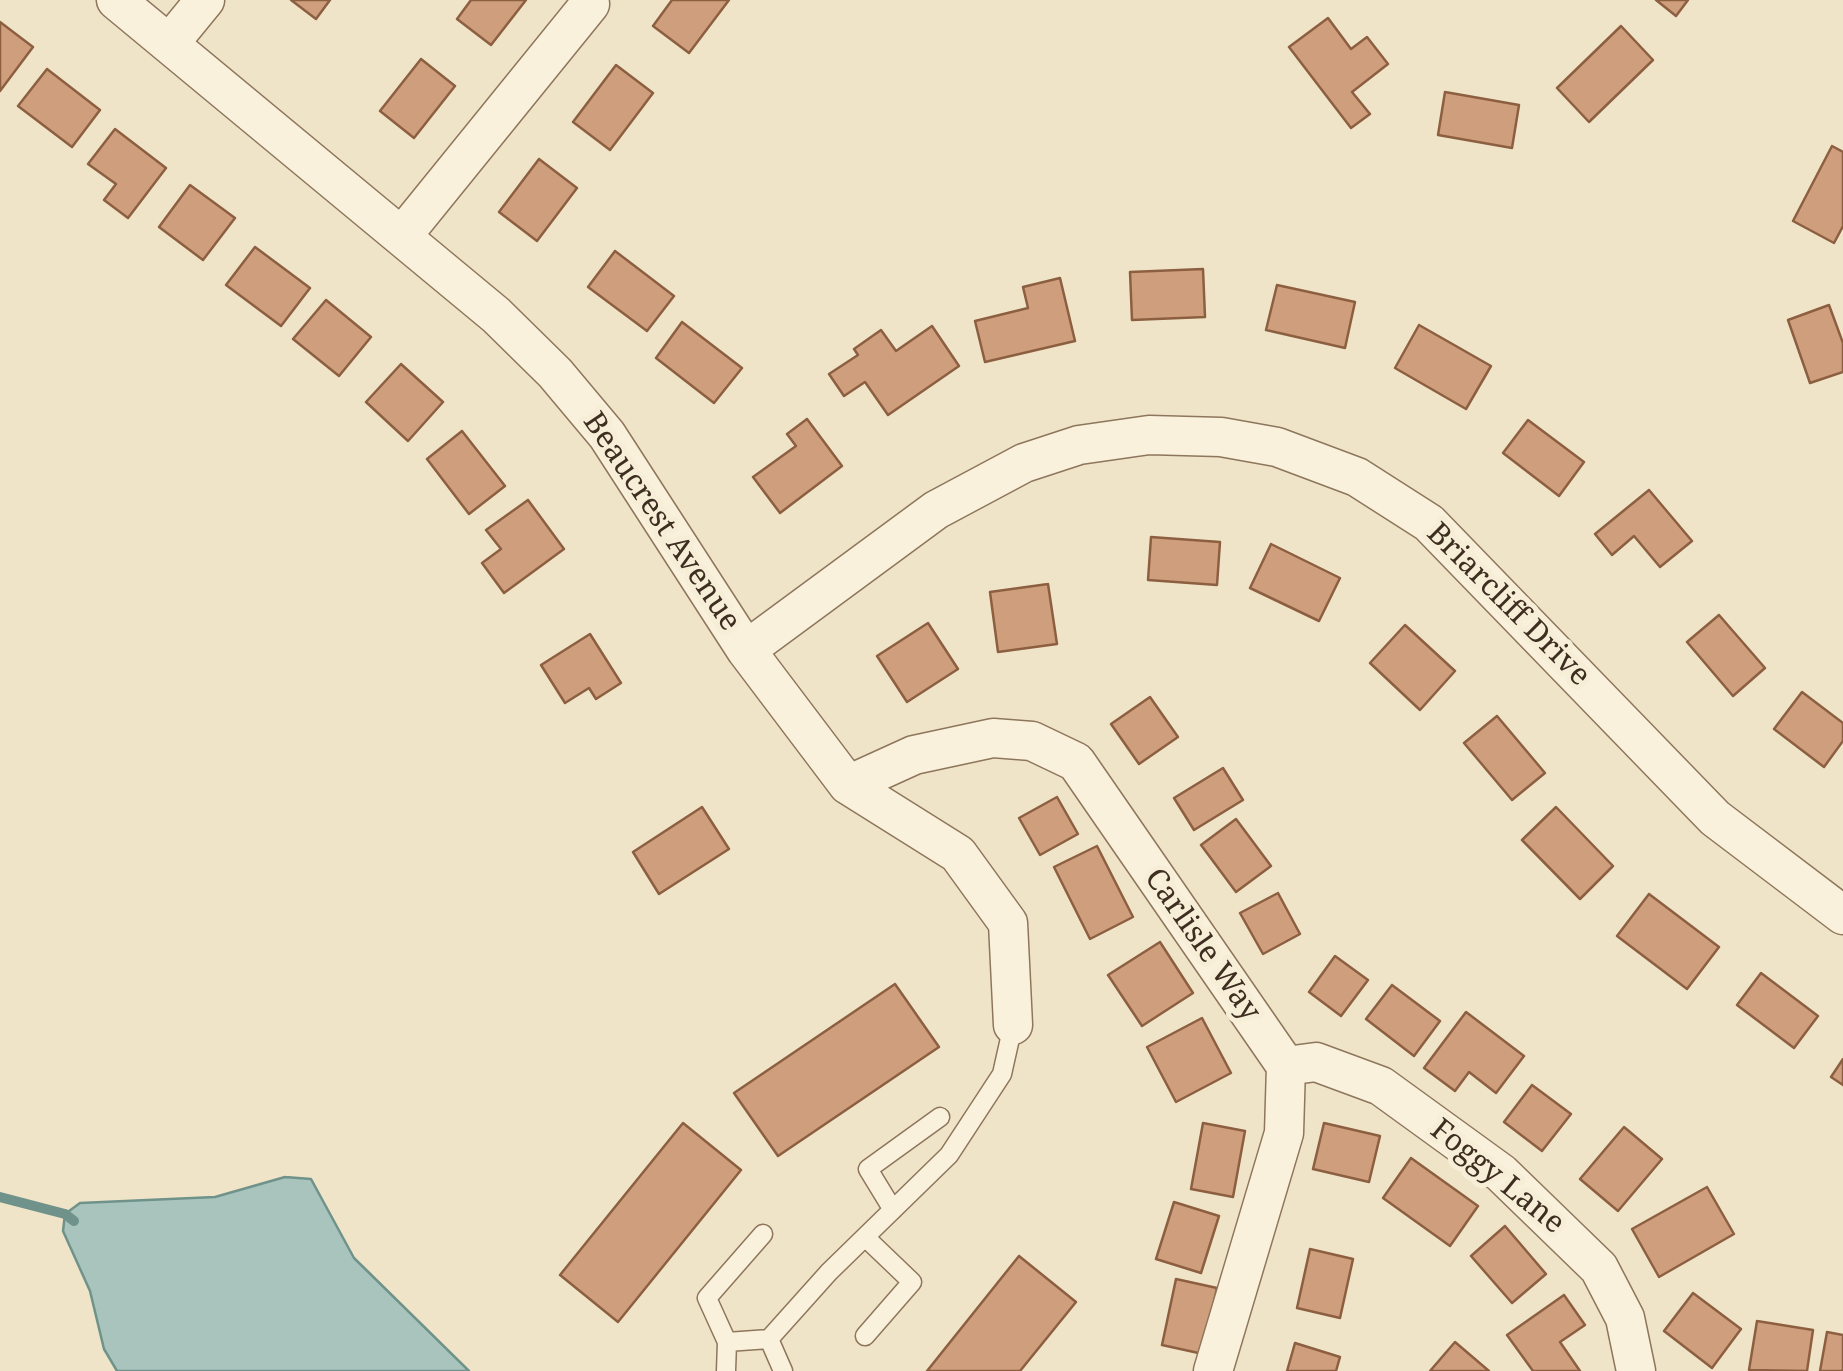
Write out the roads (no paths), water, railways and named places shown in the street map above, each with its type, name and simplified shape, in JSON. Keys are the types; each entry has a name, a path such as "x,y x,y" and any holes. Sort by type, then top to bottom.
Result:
{"street":[{"name":"Beaucrest Avenue","path":"116,0 496,315 555,373 607,434 746,650 848,785 958,854 1008,923 1013,1025"},
{"path":"169,44 205,0"},
{"path":"402,236 590,4"},
{"name":"Briarcliff Drive","path":"746,650 936,510 1024,463 1079,446 1149,435 1221,436 1277,447 1357,477 1429,524 1715,818 1843,915"},
{"name":"Carlisle Way","path":"848,785 914,755 993,738 1032,741 1076,762 1286,1066"},
{"name":"Foggy Lane","path":"1286,1066 1316,1062 1381,1086 1501,1173 1599,1268 1625,1318 1636,1371"},
{"path":"1212,1371 1284,1133 1286,1066"}],"lane":[{"path":"727,1342 769,1339 949,1155 1002,1074 1013,1025"},
{"path":"892,1210 868,1170 940,1117"},
{"path":"726,1371 727,1342 707,1298 762,1234"},
{"path":"865,1237 912,1282 865,1336"},
{"path":"769,1339 783,1371"}],"water":[{"path":"285,1177 311,1179 354,1258 469,1371 117,1371 104,1349 90,1291 63,1231 65,1214 80,1203 215,1197"}],"waterway":[{"path":"0,1197 65,1214 74,1221"}]}
